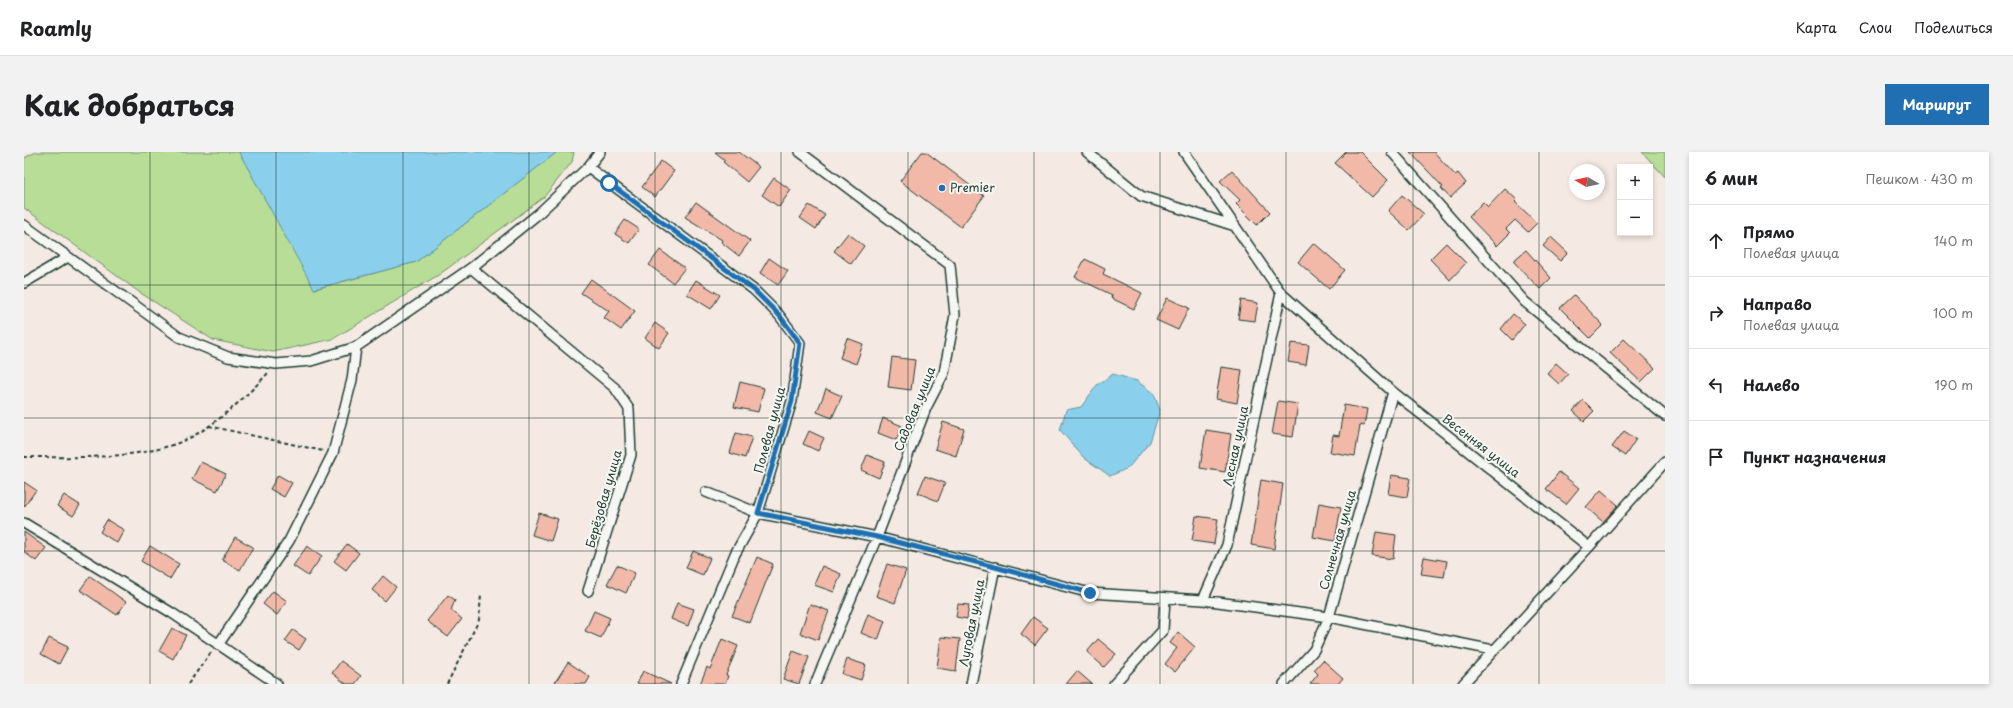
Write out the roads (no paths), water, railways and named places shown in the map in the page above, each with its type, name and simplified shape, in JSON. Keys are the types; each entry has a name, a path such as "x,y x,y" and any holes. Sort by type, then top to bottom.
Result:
{"street":[{"path":"24,225 179,337 228,357 276,364 311,361 356,347 471,268 538,214 588,166 600,152"},
{"name":"Садовая улица","path":"800,152 950,265 955,315 944,373 926,408 877,537 815,684"},
{"path":"1087,152 1141,196 1235,226"},
{"name":"Весенняя улица","path":"1184,152 1281,293 1392,392 1589,547"},
{"path":"1392,152 1525,302 1665,416"},
{"name":"Полевая улица","path":"588,166 754,290 779,315 800,343 792,401 758,513 735,554 681,684"},
{"path":"24,283 68,257"},
{"name":"Берёзовая улица","path":"471,268 543,331 615,388 629,409 631,455 588,591"},
{"name":"Лесная улица","path":"1203,600 1227,545 1281,293"},
{"path":"218,644 289,541 333,453 352,380 356,347"},
{"name":"Солнечная улица","path":"1284,684 1314,650 1329,617 1392,392"},
{"path":"1463,684 1665,462"},
{"path":"706,492 758,513 877,537 1090,593 1165,599 1203,600 1329,617 1493,650"},
{"path":"24,523 172,613 277,684"},
{"name":"Луговая улица","path":"971,684 995,567"},
{"path":"1114,684 1163,630 1165,599"}],"water":[{"path":"239,152 557,152 416,262 314,289"},
{"path":"1113,374 1137,381 1154,394 1160,410 1150,442 1128,468 1110,476 1084,458 1060,430 1066,410 1081,407 1097,385"}],"place":[{"name":"Premier","path":"942,188"}]}
